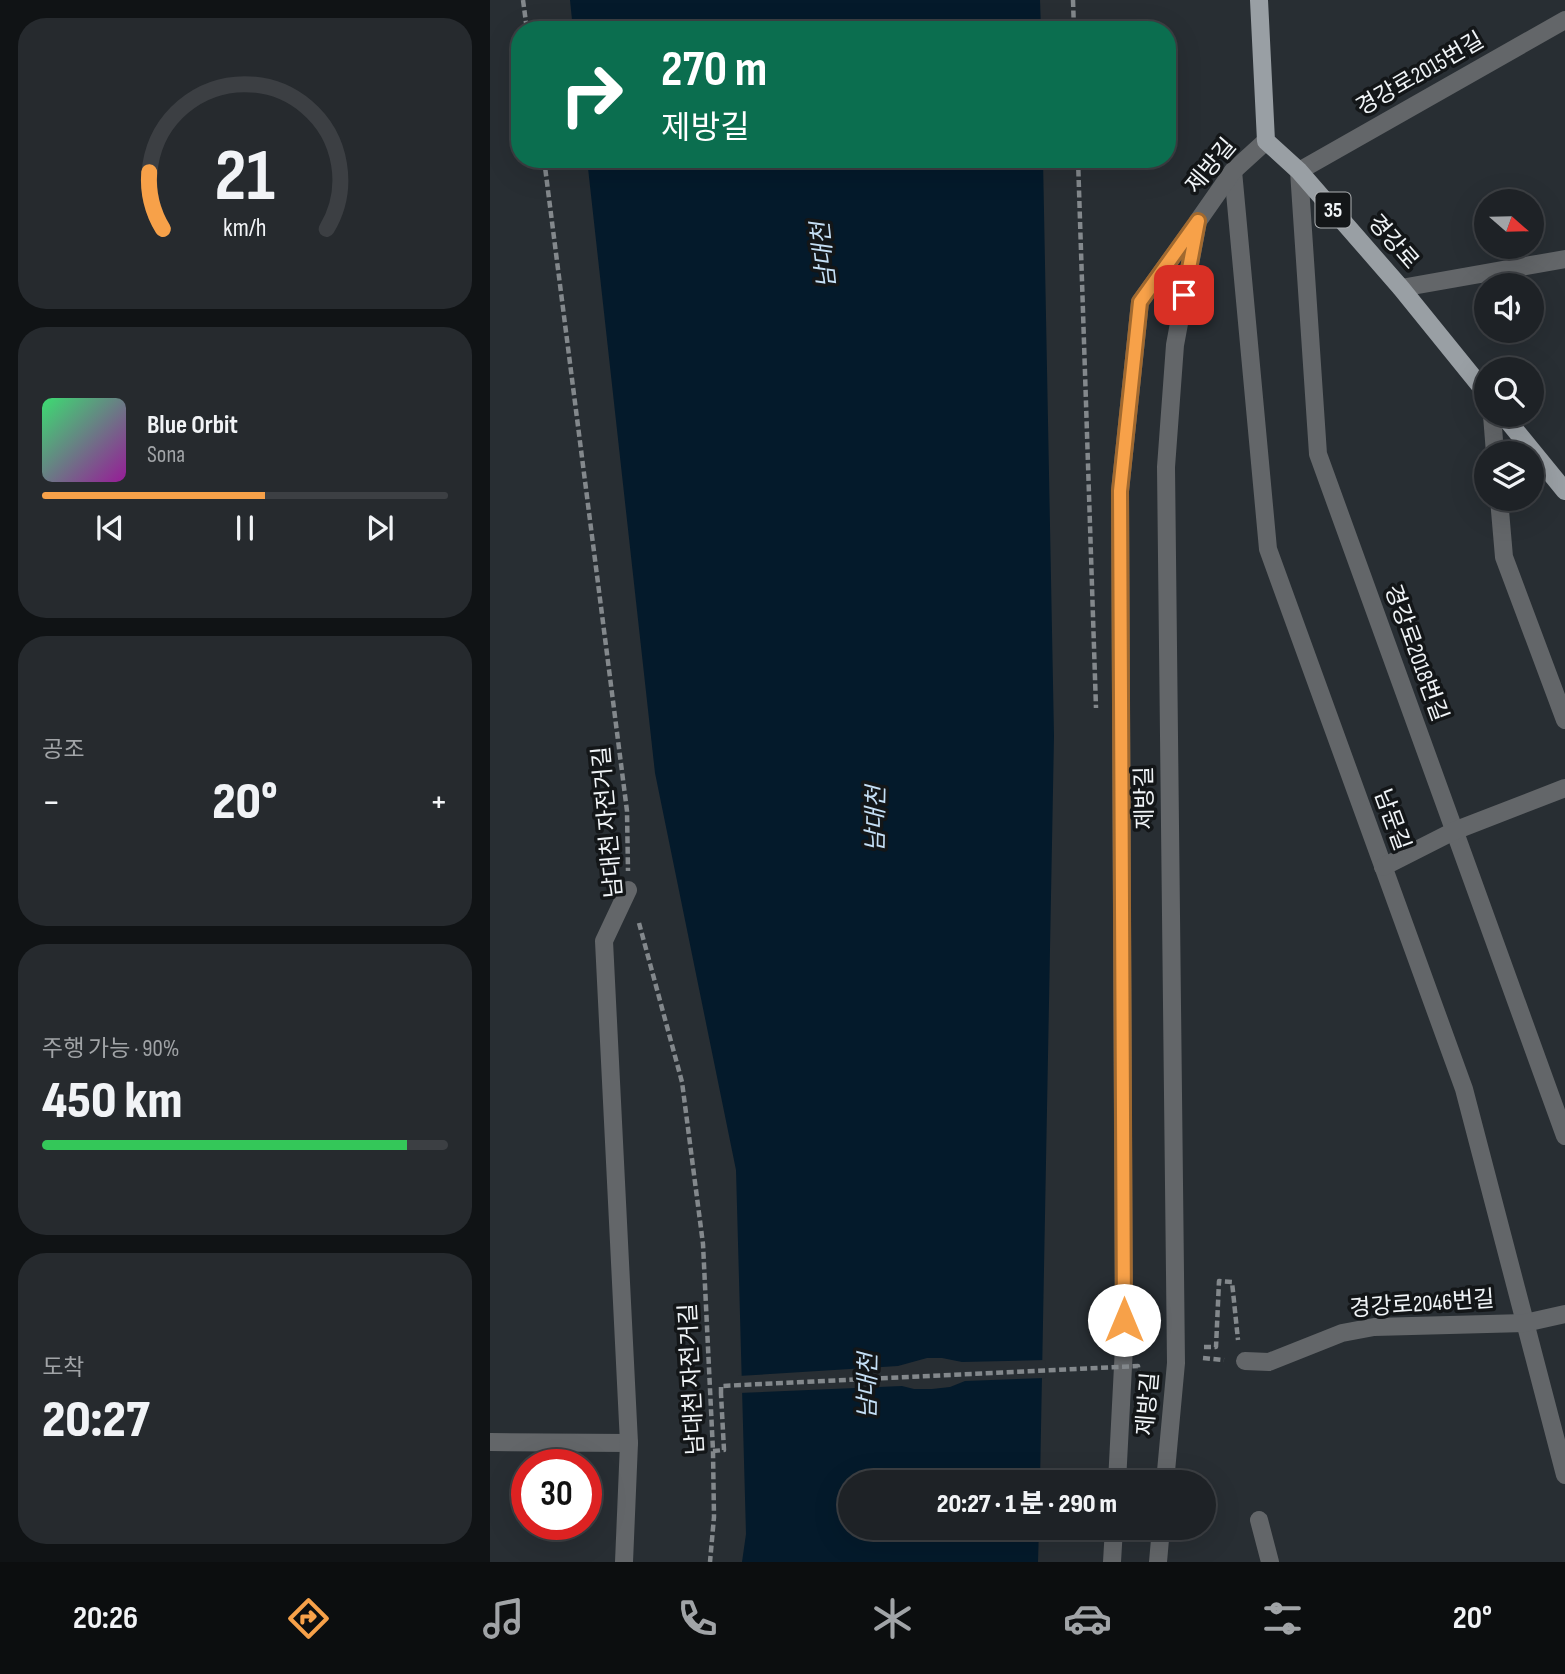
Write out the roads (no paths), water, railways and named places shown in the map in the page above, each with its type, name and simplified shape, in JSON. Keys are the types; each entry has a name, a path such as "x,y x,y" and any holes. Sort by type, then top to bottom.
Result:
{"main road":[{"path":"1259,0 1266,141"},
{"name":"경강로","path":"1266,141 1299,171 1401,288 1474,378"},
{"path":"1513,427 1565,491"}],"street":[{"name":"경강로2015번길","path":"1299,171 1565,20"},
{"name":"제방길","path":"1166,1470 1176,1363 1166,467 1175,345 1198,221 1233,171 1266,141"},
{"name":"남문길","path":"1233,171 1268,549 1464,1088 1565,1475"},
{"name":"경강로2018번길","path":"1299,171 1318,454 1565,1136"},
{"path":"1117,1470 1124,1348 1120,491 1140,302 1198,221"},
{"path":"1401,288 1565,259"},
{"path":"1500,511 1504,557 1565,720"},
{"path":"1383,867 1454,831 1565,788"},
{"path":"624,1562 629,1443 604,941 628,890"},
{"name":"경강로2046번길","path":"1245,1361 1269,1362 1342,1333 1374,1327 1525,1323 1565,1314"},
{"path":"490,1442 629,1443"},
{"path":"1259,1520 1270,1562"},
{"path":"1112,1562 1113,1540"},
{"path":"1158,1562 1160,1540"}],"water":[{"path":"570,0 1040,0 1041,21 572,21"},
{"name":"남대천","path":"588,168 1043,168 1054,736 1040,1470 838,1470 838,1540 1039,1540 1038,1562 742,1562 746,1534 736,1170 655,773"}]}
